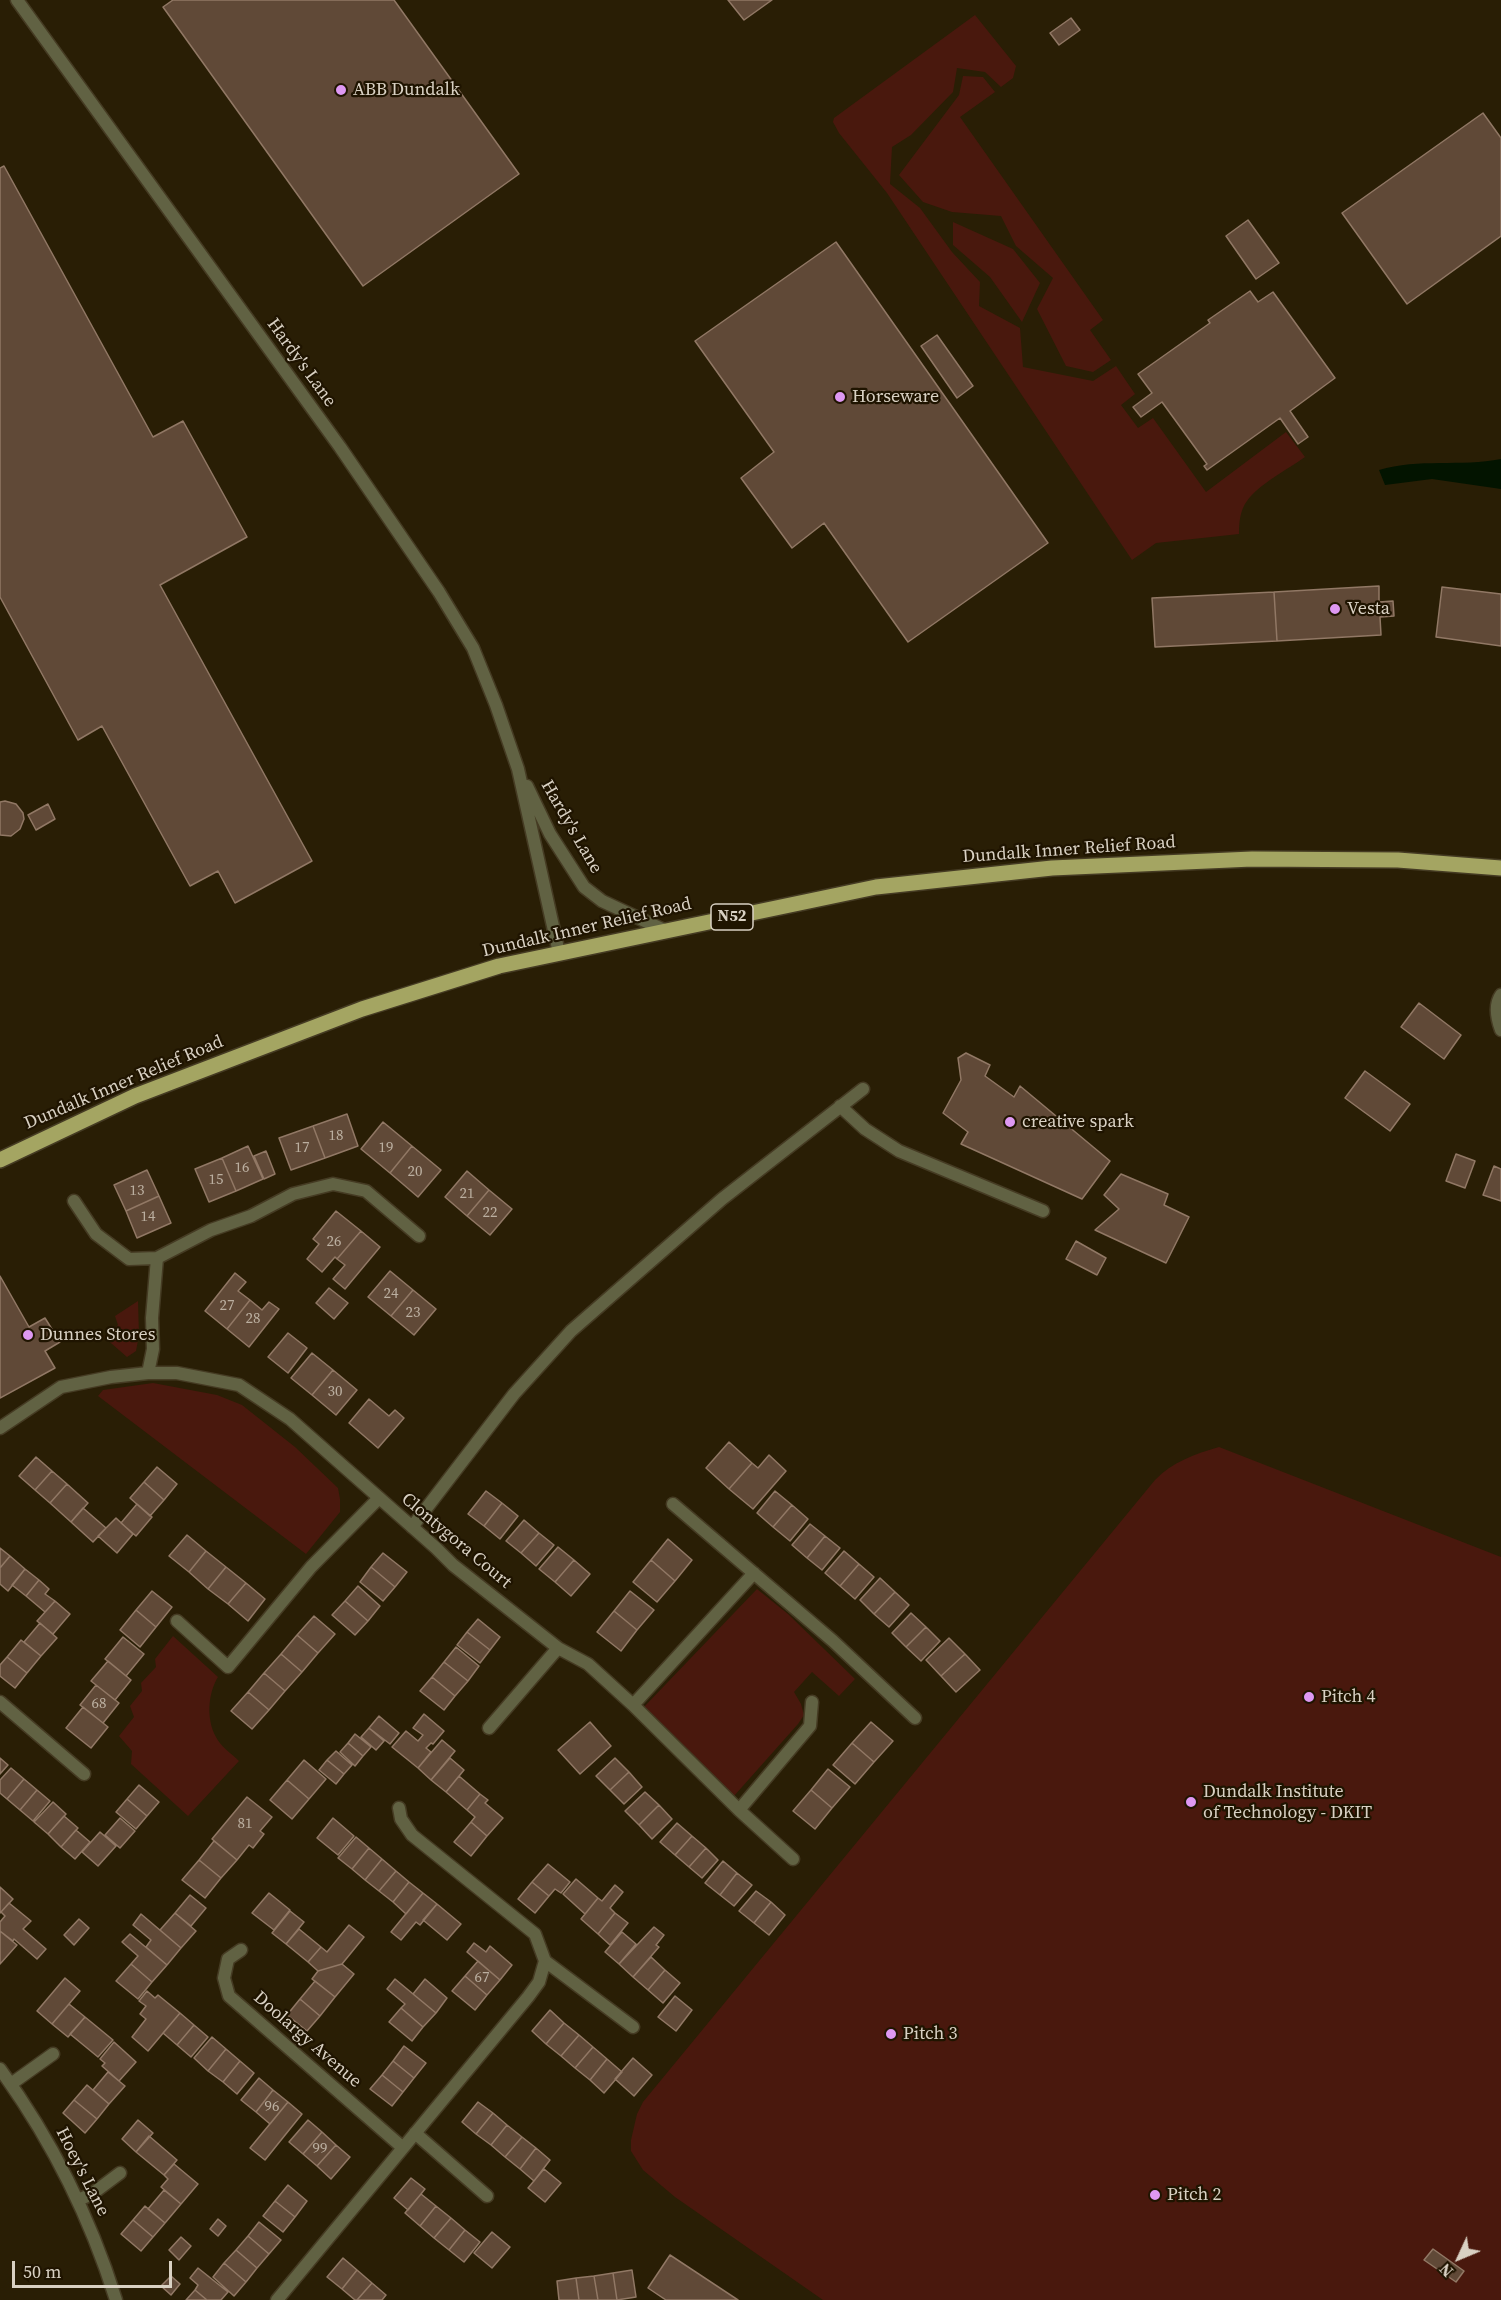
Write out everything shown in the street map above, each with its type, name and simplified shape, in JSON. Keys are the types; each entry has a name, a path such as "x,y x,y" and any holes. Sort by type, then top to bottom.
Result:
{"main road":[{"name":"Dundalk Inner Relief Road","path":"0,1160 135,1096 351,1013 499,966 876,887 1052,868 1252,859 1398,860 1501,868"}],"street":[{"name":"Hardy's Lane","path":"17,0 340,447 439,592 473,648 518,769 559,953"},
{"name":"Hardy's Lane","path":"518,769 550,834 584,887 602,901 664,930"},
{"path":"1501,995 1498,1000 1497,1013 1501,1030"},
{"path":"412,1527 514,1395 571,1331 722,1199 863,1089"},
{"path":"840,1106 865,1129 899,1151 1043,1211"},
{"path":"74,1201 96,1234 129,1258 157,1258 211,1230 251,1216 293,1194 333,1184 366,1191 419,1236"},
{"path":"148,1372 153,1349 152,1318 157,1258"},
{"path":"0,1428 61,1387 148,1372 177,1373 239,1385 290,1419 379,1498"},
{"name":"Clontygora Court","path":"177,1621 228,1667 311,1567 379,1498 453,1565 558,1648 588,1664 793,1859"},
{"path":"673,1504 867,1671 915,1719"},
{"path":"633,1705 754,1573"},
{"path":"489,1728 558,1648"},
{"path":"0,1702 84,1774"},
{"path":"739,1810 810,1726 812,1702"},
{"path":"399,1808 401,1819 412,1835 535,1934 545,1961 633,2027"},
{"name":"Doolargy Avenue","path":"241,1950 228,1959 224,1978 230,1996 402,2147"},
{"path":"281,2299 402,2147 528,1997 539,1982 545,1961"},
{"path":"11,2084 53,2054"},
{"name":"Hoey's Lane","path":"0,2069 53,2152 78,2200 102,2256 116,2300"},
{"path":"415,2133 487,2196"},
{"path":"78,2200 92,2194 120,2172"}],"shaded area":[{"path":"975,15 1016,66 1013,78 1001,87 985,72 957,68 953,92 911,135 892,147 890,184 920,208 952,252 980,282 979,306 1020,328 1023,367 1093,381 1116,366 1135,394 1121,405 1138,428 1153,418 1206,492 1286,432 1305,457 1252,495 1241,512 1239,534 1156,543 1132,560 887,193 839,133 833,122 834,118"},
{"path":"963,76 983,77 995,92 960,117 1103,320 1090,330 1111,360 1093,372 1066,366 1037,309 1053,278 1016,246 1001,216 952,212 923,202 899,175 959,95"},
{"path":"953,222 1013,249 1040,283 1022,322 990,277 953,245"},
{"path":"1501,459 1501,489 1432,479 1385,485 1379,470 1409,464"},
{"path":"138,1301 139,1335 136,1351 127,1357 104,1337 118,1325 115,1316"},
{"path":"153,1383 217,1395 242,1405 295,1447 338,1488 340,1512 306,1554 98,1396 103,1390"},
{"name":"Dundalk Institute of Technology - DKIT","path":"1219,1447 1501,1557 1501,2300 823,2300 675,2197 643,2170 631,2151 637,2114 643,2102 1155,1480 1184,1459"},
{"path":"757,1589 788,1614 855,1679 839,1696 812,1672 794,1692 804,1715 734,1796 642,1709"},
{"path":"173,1636 218,1677 210,1698 213,1730 223,1747 239,1761 188,1816 131,1764 132,1751 119,1736 134,1717 130,1706 142,1691 141,1683 156,1667 155,1659"}],"building":[{"name":"ABB Dundalk","path":"173,0 394,0 519,174 363,286 163,7"},
{"path":"728,0 772,0 744,20"},
{"path":"1071,18 1080,30 1059,45 1050,33"},
{"path":"1483,113 1501,138 1501,236 1407,304 1342,213"},
{"path":"4,166 153,437 183,421 247,537 160,585 312,861 235,903 218,871 190,886 102,726 78,740 0,597 0,168"},
{"path":"1248,220 1279,263 1256,279 1226,236"},
{"name":"Horseware","path":"836,242 1048,543 908,642 824,523 792,548 741,478 774,452 695,341"},
{"path":"1250,291 1258,302 1273,292 1335,378 1290,411 1308,437 1298,444 1280,418 1207,470 1204,466 1207,464 1162,402 1141,417 1133,407 1152,393 1138,374 1210,323 1208,320"},
{"path":"937,335 973,386 957,398 921,346"},
{"name":"Vesta","path":"1379,586 1379,602 1393,601 1394,616 1380,617 1381,635 1277,641 1274,592"},
{"path":"1442,587 1501,594 1501,646 1436,637"},
{"path":"1274,592 1277,641 1155,647 1152,598"},
{"path":"0,802 16,804 23,813 24,819 20,829 11,836 0,835"},
{"path":"48,804 55,819 36,830 28,815"},
{"path":"1419,1003 1461,1035 1444,1059 1401,1027"},
{"name":"creative spark","path":"966,1053 990,1065 985,1076 1014,1097 1020,1086 1110,1161 1082,1199 961,1144 968,1132 943,1113 961,1080 958,1058"},
{"path":"1365,1071 1410,1104 1390,1131 1345,1098"},
{"path":"347,1114 358,1146 325,1158 313,1126"},
{"path":"383,1122 412,1146 390,1173 361,1149"},
{"path":"313,1126 325,1158 291,1170 279,1138"},
{"path":"248,1146 263,1179 236,1191 222,1158"},
{"path":"412,1146 441,1170 418,1197 390,1173"},
{"path":"266,1151 275,1174 264,1179 254,1156"},
{"path":"1456,1154 1475,1161 1465,1188 1446,1181"},
{"path":"222,1158 236,1191 209,1202 195,1169"},
{"path":"1494,1166 1501,1169 1501,1201 1483,1195"},
{"path":"147,1170 159,1196 126,1211 114,1185"},
{"path":"467,1171 489,1190 467,1216 445,1197"},
{"path":"1121,1174 1168,1194 1164,1205 1189,1217 1166,1263 1095,1230 1119,1209 1104,1195"},
{"path":"489,1190 512,1209 490,1235 467,1216"},
{"path":"159,1196 171,1223 137,1238 126,1211"},
{"path":"336,1211 361,1231 337,1259 335,1257 322,1272 307,1259 319,1244 313,1239"},
{"path":"361,1231 380,1247 345,1289 333,1279 345,1265 337,1259"},
{"path":"1076,1241 1106,1258 1097,1275 1066,1259"},
{"path":"390,1271 413,1290 391,1316 368,1297"},
{"path":"235,1273 246,1282 238,1291 250,1300 227,1329 205,1311"},
{"name":"Dunnes Stores","path":"0,1276 29,1327 45,1318 60,1342 45,1351 55,1368 0,1398"},
{"path":"329,1288 348,1303 334,1319 316,1303"},
{"path":"413,1290 436,1309 414,1335 391,1316"},
{"path":"250,1300 262,1310 269,1302 279,1309 249,1347 227,1329"},
{"path":"288,1333 307,1348 288,1373 268,1357"},
{"path":"312,1353 333,1370 312,1395 291,1378"},
{"path":"333,1370 357,1390 336,1415 312,1395"},
{"path":"369,1399 389,1416 395,1410 404,1418 378,1448 349,1423"},
{"path":"729,1442 752,1463 729,1489 706,1468"},
{"path":"769,1455 786,1471 753,1509 729,1489 752,1463 758,1468"},
{"path":"36,1457 52,1471 35,1490 19,1476"},
{"path":"157,1467 177,1484 164,1500 144,1482"},
{"path":"52,1471 67,1484 50,1503 35,1490"},
{"path":"144,1482 164,1500 150,1516 130,1498"},
{"path":"67,1484 88,1503 71,1522 50,1503"},
{"path":"486,1491 502,1503 484,1526 468,1514"},
{"path":"775,1491 792,1505 773,1527 757,1513"},
{"path":"502,1503 518,1516 500,1539 484,1526"},
{"path":"137,1504 152,1517 136,1536 121,1523"},
{"path":"792,1505 808,1519 790,1541 773,1527"},
{"path":"83,1508 106,1528 93,1542 71,1522"},
{"path":"116,1518 133,1534 117,1553 98,1536"},
{"path":"524,1520 539,1533 521,1553 506,1541"},
{"path":"810,1524 825,1536 807,1558 792,1545"},
{"path":"539,1533 554,1545 536,1566 521,1553"},
{"path":"187,1535 206,1551 189,1572 169,1556"},
{"path":"825,1536 840,1548 822,1570 807,1558"},
{"path":"668,1539 692,1560 675,1581 651,1560"},
{"path":"558,1547 574,1560 555,1582 539,1569"},
{"path":"0,1548 10,1556 0,1568"},
{"path":"206,1551 226,1567 208,1589 189,1572"},
{"path":"844,1551 859,1564 840,1586 825,1573"},
{"path":"383,1553 407,1572 395,1587 371,1567"},
{"path":"10,1556 25,1569 8,1591 0,1584 0,1568"},
{"path":"574,1560 590,1574 571,1596 555,1582"},
{"path":"651,1560 675,1581 657,1602 633,1582"},
{"path":"859,1564 874,1577 855,1599 840,1586"},
{"path":"226,1567 246,1583 228,1604 208,1589"},
{"path":"371,1567 395,1587 383,1601 360,1582"},
{"path":"25,1569 39,1580 26,1596 12,1585"},
{"path":"880,1578 895,1592 874,1614 860,1600"},
{"path":"39,1580 49,1589 45,1594 55,1601 45,1612 26,1596"},
{"path":"246,1583 265,1599 248,1621 228,1604"},
{"path":"358,1586 380,1606 368,1621 345,1601"},
{"path":"152,1591 172,1607 156,1627 136,1610"},
{"path":"630,1591 654,1610 637,1630 614,1611"},
{"path":"895,1592 909,1605 889,1627 874,1614"},
{"path":"55,1601 70,1614 53,1634 37,1621"},
{"path":"345,1601 368,1621 355,1635 332,1615"},
{"path":"136,1610 156,1627 140,1647 120,1630"},
{"path":"614,1611 637,1630 621,1651 597,1632"},
{"path":"911,1613 926,1627 906,1647 892,1633"},
{"path":"314,1616 335,1634 318,1653 297,1635"},
{"path":"478,1619 500,1637 490,1650 467,1632"},
{"path":"40,1623 57,1638 41,1656 24,1642"},
{"path":"926,1627 940,1641 921,1661 906,1647"},
{"path":"467,1632 490,1650 480,1663 457,1645"},
{"path":"297,1635 318,1653 302,1672 281,1654"},
{"path":"123,1637 144,1654 126,1676 105,1659"},
{"path":"949,1638 965,1654 941,1676 926,1660"},
{"path":"21,1640 41,1656 27,1673 7,1657"},
{"path":"456,1647 479,1666 468,1681 444,1662"},
{"path":"281,1654 302,1672 285,1691 264,1673"},
{"path":"965,1654 980,1670 956,1692 941,1676"},
{"path":"7,1657 27,1673 15,1688 0,1676 0,1665"},
{"path":"108,1661 131,1680 115,1700 91,1681"},
{"path":"444,1662 468,1681 455,1696 432,1677"},
{"path":"264,1673 285,1691 269,1710 248,1692"},
{"path":"432,1677 455,1696 444,1710 420,1691"},
{"path":"96,1685 119,1703 103,1723 80,1705"},
{"path":"248,1692 269,1710 252,1729 231,1711"},
{"path":"83,1707 108,1727 91,1748 66,1728"},
{"path":"424,1714 444,1731 433,1744 431,1743 426,1748 431,1752 418,1768 392,1747 406,1731 418,1741 423,1735 413,1728"},
{"path":"379,1716 399,1733 390,1744 369,1728"},
{"path":"590,1722 611,1746 580,1774 558,1750"},
{"path":"871,1722 893,1741 874,1762 852,1743"},
{"path":"369,1728 384,1741 376,1750 361,1737"},
{"path":"355,1734 371,1747 363,1756 348,1743"},
{"path":"442,1740 455,1751 431,1780 418,1768"},
{"path":"348,1743 363,1756 355,1766 340,1752"},
{"path":"852,1743 874,1762 855,1784 833,1765"},
{"path":"336,1751 352,1765 344,1774 327,1760"},
{"path":"0,1758 8,1765 0,1774"},
{"path":"450,1758 464,1770 446,1792 431,1780"},
{"path":"615,1758 629,1772 610,1790 596,1776"},
{"path":"304,1760 326,1779 309,1799 287,1780"},
{"path":"327,1760 344,1774 336,1784 319,1770"},
{"path":"11,1768 24,1779 7,1799 0,1793 0,1780"},
{"path":"828,1769 850,1787 832,1808 811,1790"},
{"path":"629,1772 642,1787 624,1804 610,1790"},
{"path":"459,1776 480,1794 467,1810 446,1792"},
{"path":"24,1779 37,1790 20,1810 7,1799"},
{"path":"287,1780 309,1799 292,1819 270,1800"},
{"path":"139,1785 159,1802 147,1816 127,1799"},
{"path":"37,1790 50,1801 33,1821 20,1810"},
{"path":"811,1790 832,1808 815,1829 793,1811"},
{"path":"645,1792 659,1805 639,1825 625,1811"},
{"path":"480,1794 488,1800 485,1803 503,1818 487,1836 471,1822 475,1817 467,1810"},
{"path":"247,1797 272,1817 260,1831 264,1834 253,1848 249,1845 237,1860 212,1839"},
{"path":"127,1799 147,1816 136,1829 116,1812"},
{"path":"53,1802 66,1814 48,1834 34,1822"},
{"path":"659,1805 672,1819 652,1839 639,1825"},
{"path":"64,1816 78,1828 61,1847 48,1834"},
{"path":"120,1818 135,1831 120,1848 105,1835"},
{"path":"333,1818 354,1836 338,1855 317,1838"},
{"path":"471,1822 487,1836 471,1856 454,1842"},
{"path":"677,1823 692,1836 675,1855 660,1842"},
{"path":"76,1830 90,1842 75,1859 61,1847"},
{"path":"100,1832 116,1846 98,1866 82,1852"},
{"path":"692,1836 706,1848 689,1867 675,1855"},
{"path":"356,1837 369,1848 352,1869 338,1858"},
{"path":"214,1841 237,1860 221,1878 199,1860"},
{"path":"369,1848 382,1859 365,1880 352,1869"},
{"path":"706,1848 718,1860 702,1878 689,1867"},
{"path":"382,1859 396,1871 379,1891 365,1880"},
{"path":"199,1860 221,1878 205,1898 182,1880"},
{"path":"723,1861 737,1873 720,1895 705,1883"},
{"path":"548,1864 570,1882 561,1893 555,1889 549,1896 532,1882"},
{"path":"396,1871 409,1882 393,1902 379,1891"},
{"path":"737,1873 752,1885 734,1906 720,1895"},
{"path":"576,1879 598,1898 585,1914 563,1894"},
{"path":"409,1882 423,1893 406,1914 393,1902"},
{"path":"532,1882 549,1896 535,1913 518,1899"},
{"path":"615,1885 623,1892 610,1908 615,1913 598,1934 581,1919 598,1898 602,1901"},
{"path":"0,1887 13,1899 0,1913"},
{"path":"756,1891 771,1902 754,1923 739,1911"},
{"path":"269,1893 290,1910 274,1930 252,1913"},
{"path":"423,1893 437,1904 420,1925 416,1922 401,1940 391,1932"},
{"path":"190,1895 206,1908 191,1926 175,1913"},
{"path":"771,1902 785,1915 769,1935 754,1923"},
{"path":"9,1903 31,1921 23,1929 46,1949 37,1959 14,1939 13,1941 0,1931 0,1922 5,1916 1,1912"},
{"path":"437,1904 461,1924 447,1940 423,1920"},
{"path":"290,1911 304,1922 286,1944 272,1933"},
{"path":"175,1913 196,1931 181,1948 160,1930"},
{"path":"615,1913 628,1923 610,1945 598,1934"},
{"path":"141,1914 181,1948 167,1965 146,1947 151,1940 133,1925"},
{"path":"79,1919 89,1928 74,1945 64,1935"},
{"path":"349,1925 364,1937 342,1964 318,1971 308,1962 321,1947 327,1952"},
{"path":"654,1927 664,1935 656,1945 659,1947 633,1977 619,1964"},
{"path":"299,1929 321,1947 308,1962 286,1944"},
{"path":"0,1931 17,1945 0,1964"},
{"path":"622,1932 636,1944 619,1964 605,1952"},
{"path":"130,1934 167,1965 152,1982 131,1964 138,1956 122,1942"},
{"path":"474,1943 486,1952 490,1946 512,1965 500,1980 467,1952"},
{"path":"651,1957 665,1970 648,1990 633,1977"},
{"path":"478,1961 500,1980 487,1995 465,1976"},
{"path":"131,1964 152,1982 138,1999 116,1981"},
{"path":"342,1964 354,1974 335,1997 312,1979 318,1971"},
{"path":"665,1970 680,1983 663,2003 648,1990"},
{"path":"465,1976 487,1995 475,2010 452,1991"},
{"path":"65,1978 80,1991 52,2024 37,2011"},
{"path":"395,1979 436,2013 423,2027 401,2008 405,2004 387,1989"},
{"path":"425,1979 447,1998 436,2013 413,1994"},
{"path":"315,1981 335,1997 320,2016 300,1999"},
{"path":"147,1991 155,1998 158,1995 180,2013 148,2051 132,2037 146,2019 140,2014 146,2006 139,2001"},
{"path":"675,1996 692,2010 676,2031 658,2017"},
{"path":"300,1999 320,2016 307,2031 287,2015"},
{"path":"69,2004 85,2017 68,2037 52,2024"},
{"path":"401,2008 423,2027 412,2041 389,2022"},
{"path":"550,2010 564,2023 546,2044 532,2031"},
{"path":"180,2013 194,2025 177,2045 163,2033"},
{"path":"85,2017 113,2040 98,2057 70,2034"},
{"path":"564,2023 579,2035 561,2056 546,2044"},
{"path":"194,2025 208,2037 191,2057 177,2045"},
{"path":"579,2035 593,2047 575,2068 561,2056"},
{"path":"212,2037 226,2049 208,2071 194,2058"},
{"path":"114,2042 136,2062 119,2081 102,2066 105,2063 100,2059"},
{"path":"404,2046 426,2063 414,2078 393,2061"},
{"path":"593,2047 607,2059 590,2080 575,2068"},
{"path":"226,2049 240,2061 223,2082 208,2071"},
{"path":"633,2058 652,2075 634,2096 615,2079"},
{"path":"607,2059 622,2072 604,2093 590,2080"},
{"path":"240,2061 254,2073 237,2094 223,2082"},
{"path":"393,2061 414,2078 403,2092 382,2075"},
{"path":"108,2072 125,2086 109,2104 93,2090"},
{"path":"382,2075 403,2092 392,2106 370,2089"},
{"path":"259,2078 273,2090 256,2112 241,2100"},
{"path":"87,2085 109,2104 97,2119 74,2100"},
{"path":"273,2090 288,2102 270,2124 256,2112"},
{"path":"74,2100 97,2119 85,2133 63,2113"},
{"path":"288,2102 302,2114 265,2160 250,2148"},
{"path":"478,2102 493,2113 476,2134 462,2122"},
{"path":"493,2113 507,2125 491,2145 476,2134"},
{"path":"138,2120 153,2133 136,2152 122,2139"},
{"path":"308,2120 322,2132 303,2154 289,2142"},
{"path":"507,2125 522,2137 505,2157 491,2145"},
{"path":"322,2132 336,2145 317,2166 303,2154"},
{"path":"149,2136 177,2160 164,2175 136,2152"},
{"path":"522,2137 536,2148 520,2169 505,2157"},
{"path":"336,2145 350,2157 331,2179 317,2166"},
{"path":"536,2148 550,2160 534,2181 520,2169"},
{"path":"174,2164 198,2184 181,2204 161,2187 168,2179 164,2175"},
{"path":"544,2169 561,2183 545,2202 528,2188"},
{"path":"411,2178 425,2189 408,2210 394,2198"},
{"path":"288,2185 307,2201 295,2217 275,2201"},
{"path":"164,2190 181,2204 165,2223 148,2209"},
{"path":"421,2194 436,2206 420,2226 405,2213"},
{"path":"275,2201 295,2217 283,2232 263,2216"},
{"path":"145,2206 165,2223 153,2237 133,2220"},
{"path":"436,2206 451,2218 434,2238 420,2226"},
{"path":"451,2218 465,2230 449,2250 434,2238"},
{"path":"218,2219 226,2226 218,2236 210,2229"},
{"path":"133,2220 153,2237 141,2251 121,2234"},
{"path":"259,2222 281,2240 269,2254 248,2236"},
{"path":"465,2230 480,2242 464,2262 449,2250"},
{"path":"492,2232 510,2247 492,2268 474,2253"},
{"path":"248,2236 269,2254 257,2268 236,2250"},
{"path":"181,2237 191,2246 179,2260 169,2250"},
{"path":"1433,2249 1464,2271 1456,2282 1424,2260"},
{"path":"236,2250 257,2268 246,2282 224,2263"},
{"path":"670,2255 738,2300 666,2300 648,2288"},
{"path":"343,2258 357,2270 342,2289 327,2277"},
{"path":"224,2263 246,2282 234,2296 213,2277"},
{"path":"198,2268 228,2292 221,2300 207,2300 195,2290 198,2285 190,2278"},
{"path":"357,2270 372,2283 355,2300 342,2289"},
{"path":"632,2270 636,2297 617,2300 613,2273"},
{"path":"613,2273 617,2300 598,2300 594,2276"},
{"path":"171,2276 180,2284 171,2295 161,2286"},
{"path":"594,2276 598,2300 579,2300 576,2278"},
{"path":"576,2278 579,2300 559,2300 557,2281"},
{"path":"372,2283 386,2295 382,2300 357,2300"},
{"path":"195,2290 207,2300 186,2300"}],"place":[{"name":"ABB Dundalk","path":"341,90"},
{"name":"Horseware","path":"840,397"},
{"name":"Vesta","path":"1335,609"},
{"name":"creative spark","path":"1010,1122"},
{"name":"Dunnes Stores","path":"28,1335"},
{"name":"Pitch 4","path":"1309,1697"},
{"name":"Dundalk Institute of Technology - DKIT","path":"1191,1802"},
{"name":"Pitch 3","path":"891,2034"},
{"name":"Pitch 2","path":"1155,2195"}]}
